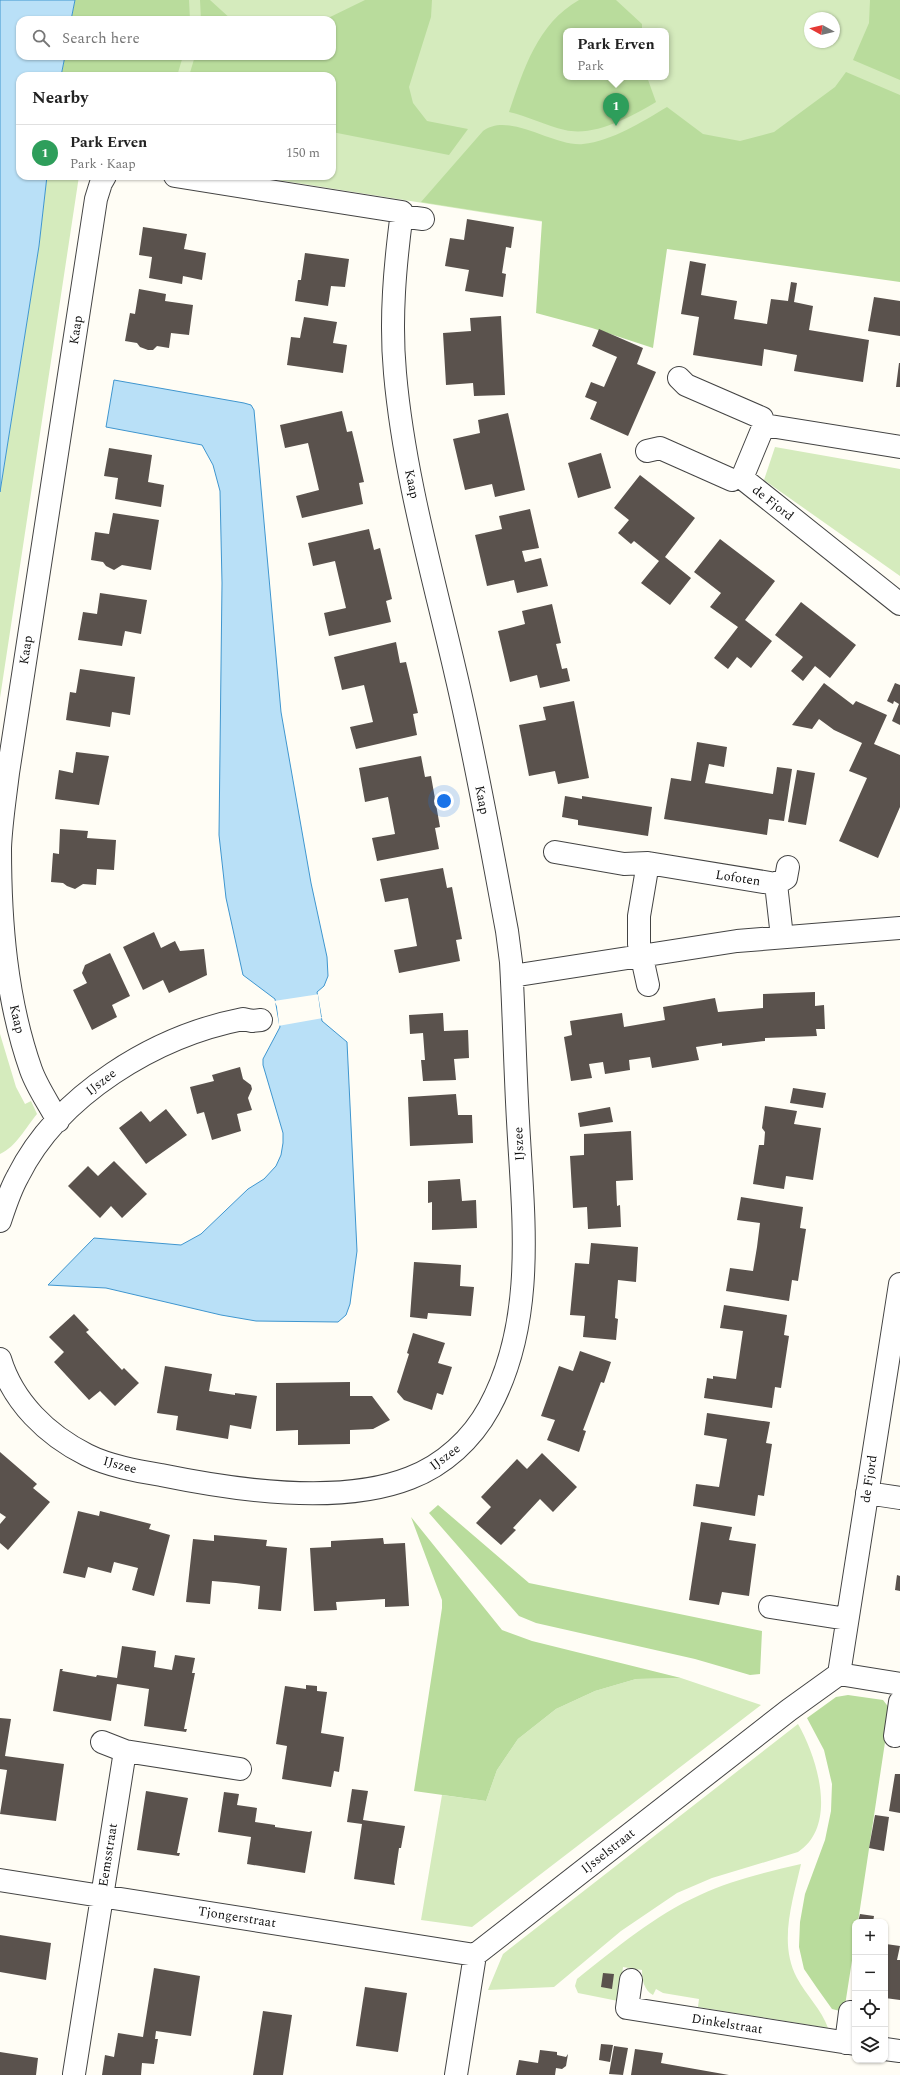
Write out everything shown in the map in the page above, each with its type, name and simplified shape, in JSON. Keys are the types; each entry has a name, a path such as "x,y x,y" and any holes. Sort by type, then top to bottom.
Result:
{"street":[{"name":"Kaap","path":"58,1121 31,1071 15,1010 8,970 2,919 0,847 8,773 96,199 103,180"},
{"path":"200,180 402,212 401,216 423,219"},
{"name":"Kaap","path":"401,216 394,288 393,324 394,371 399,416 416,503 471,739 507,931 512,976"},
{"path":"683,377 764,415 900,446"},
{"name":"de Fjord","path":"764,415 732,484 900,604"},
{"path":"651,457 677,456 732,484"},
{"name":"Lofoten","path":"555,852 624,864 648,864 782,876 782,937"},
{"path":"648,864 639,916 641,956 648,985"},
{"path":"512,976 737,941 900,928"},
{"name":"IJszee","path":"0,1359 15,1393 50,1432 75,1448 99,1460 148,1473 267,1491 354,1491 382,1487 412,1478 446,1458 463,1444 489,1408 509,1358 520,1306 524,1274 524,1238 512,976"},
{"name":"IJszee","path":"0,1221 18,1174 42,1140 58,1121 98,1084 121,1067 156,1047 188,1034 224,1022 243,1018 252,1021 261,1020"},
{"name":"de Fjord","path":"839,1674 900,1284"},
{"path":"867,1493 900,1498"},
{"path":"770,1607 847,1619"},
{"path":"839,1674 900,1684"},
{"name":"IJsselstraat","path":"475,1955 789,1710 839,1674"},
{"path":"895,1736 900,1702"},
{"path":"102,1742 124,1751 241,1771"},
{"name":"Eemsstraat","path":"74,2074 124,1751"},
{"name":"Tjongerstraat","path":"0,1880 475,1955"},
{"path":"456,2075 475,1955"},
{"name":"Dinkelstraat","path":"631,1980 627,2008 850,2043"},
{"path":"850,2012 850,2043"},
{"path":"888,2049 900,2051"}],"green space":[{"path":"75,0 189,0 190,16 72,16"},
{"path":"103,0 900,0 900,270 690,245 277,180 336,180 336,72 91,72 93,60 336,60 336,16 100,16"},
{"path":"200,0 210,0 228,16 201,16"},
{"path":"365,0 432,0 431,17 409,87 413,103 427,121 468,129 449,155 336,133 336,72 190,72 194,60 336,60 336,16 332,16"},
{"path":"579,0 616,0 642,24 642,28 563,28 563,80 648,80 656,102 624,119 588,131 565,130 509,112 520,80 534,49 552,22"},
{"path":"870,0 900,0 900,80 853,60 869,23"},
{"path":"64,60 182,60 178,72 62,72"},
{"path":"846,72 900,95 900,282 667,249 653,348 592,328 536,313 542,221 421,202 483,131 494,126 505,125 518,127 558,140 583,144 616,135 637,125 667,107 703,134 740,141 774,132 835,87"},
{"path":"47,180 78,180 0,698 0,492 39,246"},
{"path":"775,447 900,469 900,576 764,480"},
{"path":"0,1034 16,1087 25,1104 31,1101 37,1114 16,1142 0,1154"},
{"path":"438,1505 529,1583 762,1631 760,1674 750,1675 695,1659 536,1623 519,1616 429,1513"},
{"path":"411,1517 502,1630 532,1641 681,1678 636,1679 595,1691 556,1709 518,1739 497,1770 486,1801 414,1791 442,1600"},
{"path":"681,1678 761,1705 472,1927 421,1920 442,1795 486,1801 497,1770 518,1739 556,1709 595,1691 636,1679"},
{"path":"848,1695 883,1700 890,1709 858,1919 852,1919 852,1960 844,2012 832,2009 817,1988 804,1969 799,1947 800,1922 805,1894 825,1840 831,1811 832,1784 824,1750 807,1718 836,1697"},
{"path":"798,1724 812,1755 817,1773 821,1809 818,1826 810,1840 798,1852 712,1878 677,1893 621,1931 554,1987 488,1990 503,1954"},
{"path":"801,1864 791,1907 788,1950 791,1965 797,1978 822,2015 828,2028 698,2007 699,1999 663,1993 656,1989 653,1995 647,1990 644,1984 642,1970 623,1967 618,2001 578,1993 575,1986 577,1979 636,1933 667,1912 683,1903 724,1885 763,1873"}],"water":[{"path":"0,0 75,0 72,16 16,16 16,60 64,60 62,72 16,72 16,180 47,180 39,246 0,492"},
{"path":"114,380 244,403 251,405 254,410 281,712 311,883 327,957 328,976 324,986 317,992 322,1021 347,1042 357,1251 350,1304 346,1315 338,1322 256,1321 221,1315 106,1288 48,1285 94,1238 181,1245 201,1234 248,1189 264,1179 276,1166 281,1155 283,1143 283,1133 263,1065 263,1059 280,1027 275,999 243,975 226,898 219,835 222,583 220,491 213,465 202,445 106,427"}],"pier":[{"path":"320,994 318,995 321,1017 323,1018 278,1026 277,1006 274,1001"}],"building":[{"path":"467,219 514,227 511,248 506,247 502,273 506,274 503,297 465,291 469,270 445,266 450,238 464,240"},
{"path":"143,227 187,234 184,249 206,253 202,280 183,276 182,284 149,278 152,257 139,255"},
{"path":"305,253 349,259 345,287 331,286 328,306 295,301 298,280 301,280"},
{"path":"690,261 706,264 701,295 737,301 734,319 767,324 771,299 788,301 791,282 797,283 794,302 813,306 809,330 869,340 863,382 794,371 797,355 764,349 762,366 693,355 699,317 681,314"},
{"path":"139,289 166,294 165,301 193,305 189,335 171,333 169,348 157,346 153,350 140,347 137,343 125,341 130,313 135,314"},
{"path":"874,297 900,301 900,336 868,331"},
{"path":"501,316 505,395 474,396 473,383 446,385 443,333 471,331 470,318"},
{"path":"304,317 337,322 333,343 347,345 343,373 287,365 291,337 300,338"},
{"path":"599,329 643,348 637,364 656,372 628,436 590,419 597,402 585,397 591,382 604,387 617,357 592,346"},
{"path":"899,363 900,387 896,387"},
{"path":"342,411 347,432 352,431 364,482 359,483 363,504 302,518 296,496 319,490 308,443 285,448 280,425"},
{"path":"508,413 525,490 495,497 492,484 465,490 453,439 480,433 478,420"},
{"path":"109,448 152,455 148,482 164,485 161,507 115,499 118,478 104,476"},
{"path":"601,453 611,488 578,498 568,463"},
{"path":"640,475 695,518 665,557 691,578 670,605 641,583 659,561 634,541 631,544 618,533 629,520 614,508"},
{"path":"530,509 539,548 522,551 525,562 541,558 548,586 517,593 514,580 487,586 475,535 502,529 499,516"},
{"path":"113,513 159,520 151,570 122,565 114,570 106,566 103,562 91,560 95,532 109,534"},
{"path":"369,529 374,550 380,548 392,599 386,601 391,622 329,636 324,613 346,608 335,561 313,566 308,543"},
{"path":"720,539 775,581 745,620 772,641 751,668 737,657 728,669 714,658 738,627 710,607 721,593 694,572"},
{"path":"100,593 147,600 141,634 125,631 122,646 78,640 83,612 97,614"},
{"path":"801,602 856,645 830,678 815,666 803,681 791,671 803,657 775,635"},
{"path":"552,604 561,643 556,644 562,669 567,668 570,681 540,688 537,675 510,682 498,631 525,624 522,611"},
{"path":"396,642 400,663 406,662 418,713 413,714 417,735 356,749 350,727 373,722 364,685 342,690 334,657"},
{"path":"80,669 135,677 130,715 112,712 110,727 66,720 70,692 76,693"},
{"path":"824,683 853,705 856,701 887,715 874,744 900,755 900,807 878,858 839,841 867,778 849,771 862,743 834,730 819,719 812,729 792,725"},
{"path":"895,683 900,685 900,725 892,721 899,704 894,701 893,704 887,701"},
{"path":"574,701 589,778 558,784 555,771 529,776 519,725 546,720 543,707"},
{"path":"697,742 727,747 724,767 709,764 705,783 773,794 777,767 792,769 784,821 769,819 767,835 664,819 671,778 691,781"},
{"path":"76,752 109,756 99,805 55,799 59,770 73,773"},
{"path":"421,756 425,777 431,776 440,827 435,828 439,849 377,861 372,838 395,834 388,797 365,802 359,768"},
{"path":"797,770 815,773 806,825 788,822"},
{"path":"565,796 582,799 582,796 652,807 648,836 578,825 578,820 562,817"},
{"path":"60,829 88,831 87,838 116,840 114,870 97,869 96,885 83,884 75,889 63,883 51,882 53,853 59,854"},
{"path":"443,868 447,888 452,887 462,939 456,940 460,961 399,973 394,950 417,946 408,898 385,902 380,879"},
{"path":"154,932 161,948 175,941 180,951 204,949 207,975 169,993 163,980 143,990 123,947"},
{"path":"110,953 130,996 112,1005 117,1017 92,1030 73,990 87,983 82,973 85,965"},
{"path":"815,992 815,1006 824,1005 825,1029 816,1029 817,1036 765,1038 765,1041 722,1046 722,1043 696,1047 699,1060 652,1068 650,1057 629,1060 630,1070 605,1074 603,1062 589,1064 592,1078 571,1081 564,1037 572,1035 570,1021 622,1013 624,1027 665,1020 663,1007 715,998 718,1012 763,1008 763,994"},
{"path":"443,1013 444,1031 468,1030 469,1058 454,1059 456,1080 423,1081 421,1060 425,1060 423,1033 410,1034 409,1015"},
{"path":"240,1067 243,1079 251,1085 252,1089 248,1098 252,1110 237,1114 241,1131 212,1140 204,1112 197,1114 190,1087 214,1081 212,1075"},
{"path":"793,1088 826,1093 823,1108 790,1103"},
{"path":"456,1094 458,1115 472,1115 473,1143 410,1146 408,1097"},
{"path":"765,1106 797,1111 794,1124 821,1128 813,1180 786,1176 784,1189 753,1184 759,1145 764,1145 765,1132 762,1128"},
{"path":"610,1107 613,1122 580,1127 578,1113"},
{"path":"166,1109 187,1135 146,1164 119,1128 141,1111 150,1122"},
{"path":"631,1131 633,1180 616,1181 617,1206 620,1205 621,1227 588,1229 587,1207 573,1208 570,1156 584,1155 584,1134"},
{"path":"114,1161 147,1194 122,1218 111,1206 100,1218 68,1186 88,1166 98,1176"},
{"path":"460,1179 462,1201 476,1200 477,1228 432,1230 432,1202 428,1203 428,1181"},
{"path":"741,1197 803,1207 800,1228 806,1229 798,1281 792,1280 789,1301 726,1291 730,1268 753,1271 757,1247 760,1223 737,1220"},
{"path":"591,1243 638,1247 636,1282 618,1280 615,1318 618,1319 616,1340 583,1337 585,1316 570,1315 575,1263 589,1264"},
{"path":"414,1262 461,1265 460,1286 474,1287 471,1316 428,1313 427,1319 410,1317"},
{"path":"724,1305 787,1315 784,1335 789,1336 781,1388 775,1387 772,1408 704,1398 707,1378 713,1379 713,1376 736,1379 743,1331 720,1328"},
{"path":"74,1314 89,1330 86,1332 122,1370 124,1368 139,1383 115,1406 100,1391 89,1400 54,1362 64,1352 49,1337"},
{"path":"413,1333 445,1343 438,1363 452,1367 443,1395 437,1393 432,1410 404,1400 397,1392 409,1354 407,1353"},
{"path":"580,1351 611,1362 604,1383 601,1382 583,1430 586,1431 579,1452 547,1440 555,1420 541,1416 559,1366 573,1371"},
{"path":"165,1366 212,1374 209,1391 235,1395 235,1393 257,1396 251,1429 230,1425 228,1439 176,1430 178,1416 157,1413"},
{"path":"350,1382 350,1396 372,1396 390,1420 373,1429 350,1430 350,1444 298,1445 298,1430 276,1431 276,1383"},
{"path":"707,1413 770,1422 766,1443 772,1444 764,1496 758,1495 755,1516 693,1506 696,1484 719,1487 727,1439 704,1435"},
{"path":"0,1452 37,1484 33,1488 50,1502 8,1550 0,1543 0,1524 6,1517 0,1513"},
{"path":"542,1453 577,1487 553,1512 540,1499 513,1528 516,1530 501,1545 476,1523 491,1507 481,1497 517,1459 527,1469"},
{"path":"78,1511 99,1516 100,1511 151,1524 149,1529 170,1535 154,1596 132,1590 138,1568 114,1562 111,1573 88,1567 85,1578 63,1573"},
{"path":"701,1522 732,1527 729,1540 756,1544 749,1596 722,1592 719,1605 689,1600"},
{"path":"214,1535 267,1540 266,1546 287,1548 281,1611 258,1609 260,1586 236,1583 212,1581 210,1604 186,1602 193,1539 214,1541"},
{"path":"383,1538 384,1544 405,1543 409,1606 385,1607 385,1599 336,1602 337,1610 314,1611 310,1548 331,1547 331,1541"},
{"path":"897,1575 900,1576 900,1591 895,1590"},
{"path":"122,1646 156,1651 154,1667 172,1670 175,1655 195,1658 192,1673 195,1673 184,1729 187,1729 186,1732 144,1726 149,1689 117,1684 111,1721 53,1711 60,1669 63,1669 62,1671 96,1677 97,1675 117,1678"},
{"path":"306,1685 317,1686 317,1691 327,1692 321,1733 344,1737 339,1772 334,1771 331,1787 282,1779 287,1746 276,1744 285,1686 306,1689"},
{"path":"0,1718 11,1719 5,1756 64,1764 56,1821 0,1814 7,1770 0,1769"},
{"path":"895,1774 900,1774 900,1813 889,1811"},
{"path":"352,1789 368,1791 363,1820 405,1826 401,1848 399,1848 394,1882 395,1885 354,1879 362,1824 347,1822"},
{"path":"146,1791 188,1798 177,1853 180,1853 179,1856 137,1850"},
{"path":"224,1792 239,1794 237,1805 257,1808 255,1822 275,1825 275,1827 309,1832 312,1831 305,1873 247,1864 251,1837 218,1832"},
{"path":"875,1815 889,1817 884,1851 869,1848"},
{"path":"860,1914 874,1916 874,1919 859,1919"},
{"path":"0,1935 51,1943 46,1980 0,1972"},
{"path":"888,1944 900,1946 897,1960 900,1960 900,2000 888,1998"},
{"path":"154,1968 200,1976 191,2036 156,2031 155,2039 158,2039 154,2064 142,2063 141,2075 102,2075 105,2055 114,2057 118,2033 143,2037"},
{"path":"603,1973 614,1974 612,1989 601,1987"},
{"path":"365,1987 407,1993 398,2052 356,2046"},
{"path":"263,2011 292,2015 283,2075 253,2075"},
{"path":"601,2044 613,2045 610,2062 599,2060"},
{"path":"614,2046 628,2048 623,2075 609,2074"},
{"path":"635,2049 663,2053 661,2063 729,2075 631,2075"},
{"path":"540,2050 557,2052 557,2055 566,2057 568,2054 566,2066 562,2069 556,2068 555,2075 516,2075 519,2060 538,2063"},
{"path":"0,2052 38,2058 36,2075 0,2075"}],"place":[{"name":"Park Erven","path":"616,126"}]}
